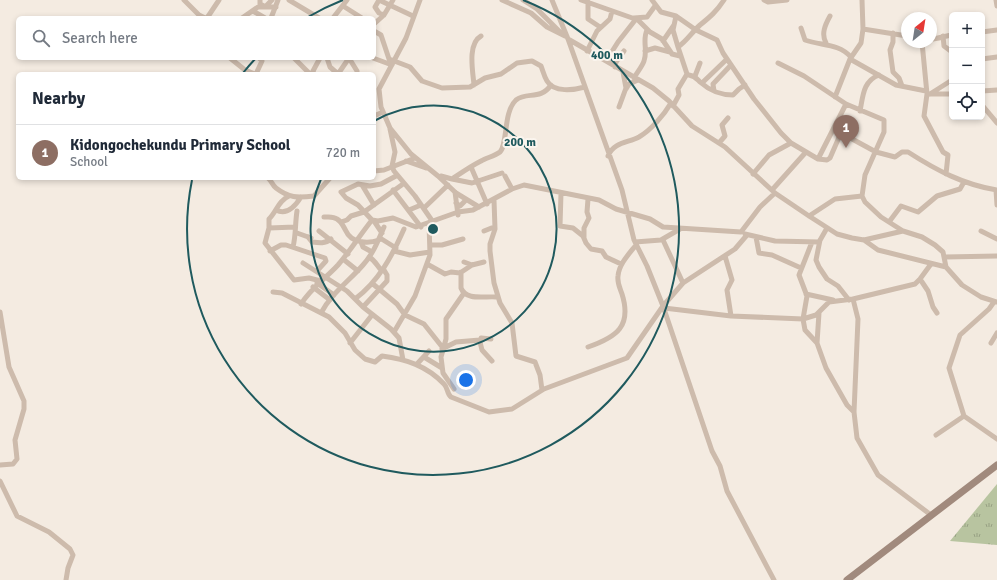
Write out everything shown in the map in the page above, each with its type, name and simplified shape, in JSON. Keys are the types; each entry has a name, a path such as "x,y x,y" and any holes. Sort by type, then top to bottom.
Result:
{"main road":[{"path":"847,580 997,465"}],"street":[{"path":"184,0 201,16"},
{"path":"207,16 219,0"},
{"path":"245,16 262,4 272,0"},
{"path":"272,16 278,0"},
{"path":"289,0 316,16"},
{"path":"384,15 379,13 375,7 379,0 413,16"},
{"path":"376,22 384,15 393,0"},
{"path":"394,332 415,296 427,264 430,252 428,236 431,222 422,206 396,176 392,166 395,152 390,128 376,90 393,63 408,32 420,0"},
{"path":"502,0 505,3 531,13 547,27 567,37"},
{"path":"523,0 537,9 567,37 587,51 651,86 672,104 692,126 719,143 773,192 827,228 843,236 864,240 903,231"},
{"path":"552,0 585,87 608,156 622,190 636,243 663,307 712,451 721,469 727,491 774,580"},
{"path":"581,0 595,2 612,11 622,13 634,19 663,41 670,52"},
{"path":"652,0 657,8 676,16 696,30 717,40 731,65 772,122 791,143 818,160 827,160 830,158 842,134 876,152 894,157 902,152 908,152 946,174 964,182 980,188 996,190 997,204"},
{"path":"678,47 712,16 724,0"},
{"path":"764,0 768,2 787,0"},
{"path":"835,97 850,58 860,45 863,29 862,0"},
{"path":"996,0 997,6"},
{"path":"337,16 345,1 360,16"},
{"path":"588,2 587,18 600,27"},
{"path":"262,4 276,7"},
{"path":"606,61 634,19 647,17 657,8"},
{"path":"254,10 262,16"},
{"path":"587,51 600,27 610,19 612,11"},
{"path":"608,156 610,152 620,143 636,138 648,130 679,95 678,89 687,74 680,56 674,33 676,16"},
{"path":"826,44 824,39 824,29 830,16"},
{"path":"663,41 674,25"},
{"path":"801,28 805,40 818,44 826,44 841,49 850,58 879,75 902,86 928,93 949,94"},
{"path":"408,32 415,29"},
{"path":"863,29 880,33 893,32 901,34"},
{"path":"619,107 626,89 629,84 636,79 644,61 644,39 647,30"},
{"path":"985,32 997,30"},
{"path":"376,32 381,35 387,57 393,63"},
{"path":"893,32 893,43 890,50 894,72 899,78 902,86"},
{"path":"937,39 942,36 949,35"},
{"path":"474,85 472,59 475,42 481,36"},
{"path":"942,36 944,46 949,50"},
{"path":"645,51 655,48 680,56"},
{"path":"923,48 928,93 924,116 943,152 948,156 946,174"},
{"path":"615,67 616,62 624,50"},
{"path":"376,59 410,67 422,81 437,88 466,88 485,78 501,74 514,64 532,61 541,66 547,82 551,85 569,90 585,87"},
{"path":"702,83 727,59"},
{"path":"985,59 997,59"},
{"path":"232,60 250,72"},
{"path":"256,72 262,61 261,60"},
{"path":"296,60 308,72"},
{"path":"313,72 319,60"},
{"path":"328,60 330,67 336,72"},
{"path":"339,72 347,60"},
{"path":"349,60 357,71"},
{"path":"700,63 692,75 714,91 733,95 745,85"},
{"path":"778,63 804,76 846,104 884,120 884,132 865,175 862,196 865,202 889,222 903,231 922,237 935,244 945,257 946,267"},
{"path":"714,91 713,84 731,65"},
{"path":"623,72 626,89"},
{"path":"860,111 865,85 873,77 879,75"},
{"path":"928,93 949,82"},
{"path":"449,178 501,150 507,119 517,100 541,95 551,85"},
{"path":"985,91 997,90"},
{"path":"818,160 846,104"},
{"path":"985,109 997,123"},
{"path":"376,114 383,112"},
{"path":"719,143 725,136 722,125 728,118"},
{"path":"390,128 415,158 455,192 467,201 479,207"},
{"path":"753,174 770,155 791,143"},
{"path":"741,232 806,152"},
{"path":"376,171 384,170 415,158"},
{"path":"406,161 428,168"},
{"path":"471,167 479,182 487,204"},
{"path":"438,176 467,183 479,182 503,175 512,189"},
{"path":"382,233 373,220 358,205 343,196 340,192 357,184 380,184 396,176"},
{"path":"409,210 422,206 448,185 449,178"},
{"path":"272,180 274,186 289,197 290,201 295,205"},
{"path":"328,180 316,195 289,197 280,202 269,219 270,228 265,243 294,280 308,278 322,280 342,287 372,315 394,332 401,344 403,360"},
{"path":"889,222 901,206 918,212 937,196 960,189 964,182"},
{"path":"341,222 347,220 351,216 364,212 403,184"},
{"path":"362,185 374,205"},
{"path":"373,220 394,218 412,227 421,227 431,222 487,204 519,186 530,185 602,202 628,213 645,218 661,226 680,229 741,232 747,235 783,242 812,242 820,240"},
{"path":"393,190 421,227"},
{"path":"455,192 458,214"},
{"path":"561,193 560,226 573,228 584,238"},
{"path":"809,216 835,199 862,196"},
{"path":"276,210 280,212 293,208 301,197"},
{"path":"588,199 587,212 589,218 584,228 584,238 586,244 591,249 602,251 606,257 621,264"},
{"path":"494,200 494,229 490,244 494,283 500,303 512,323 514,354 518,358 534,362 540,375 542,390"},
{"path":"456,203 460,206 467,201"},
{"path":"293,247 296,233 295,227 297,211"},
{"path":"324,217 333,217 341,222 348,234 359,241 371,254 377,262 378,267 383,270 388,278 379,291 363,307"},
{"path":"301,304 313,287 348,254 373,220"},
{"path":"270,228 295,227"},
{"path":"321,313 334,295 358,271 371,254 384,227"},
{"path":"827,228 820,240 816,260 818,267 828,279 838,286 851,299 858,315 854,412 857,438 878,475 931,515"},
{"path":"356,299 373,284 383,270 404,229"},
{"path":"484,231 494,229"},
{"path":"588,347 616,333 624,323 625,306 618,276 621,264 636,243 662,240 680,229"},
{"path":"319,231 348,254"},
{"path":"981,231 997,239"},
{"path":"296,233 311,238 312,242 327,242 330,239"},
{"path":"273,292 282,294 329,317 339,325 350,343 362,356 372,362 375,362 382,356 417,364 445,385 451,398 489,412 512,410 542,390 627,358 663,307 684,283 735,249 747,235"},
{"path":"756,237 759,253 772,255 801,268"},
{"path":"430,246 442,245 463,239"},
{"path":"662,240 684,283"},
{"path":"864,240 878,250 946,267 967,289 995,302 960,335 949,368 964,416 997,439"},
{"path":"359,241 377,241 410,255 430,252"},
{"path":"812,242 801,268 800,279 806,294 803,319 806,332 817,343"},
{"path":"270,251 281,245 293,247 325,258 325,263 317,271"},
{"path":"725,256 732,280 727,290 731,316"},
{"path":"945,257 997,256"},
{"path":"343,259 358,271"},
{"path":"464,262 472,265"},
{"path":"427,264 445,274 461,272 472,265 484,262"},
{"path":"304,263 317,271 334,295"},
{"path":"663,307 731,316 810,318 819,313 827,303 912,285 920,279 930,264"},
{"path":"461,272 461,288 464,293 472,297 496,297"},
{"path":"920,279 928,291 933,308 937,313"},
{"path":"373,284 379,291 396,304 405,315 424,324 443,348"},
{"path":"313,287 330,300"},
{"path":"433,362 438,361 441,356 446,339 447,317 464,293"},
{"path":"806,294 836,301"},
{"path":"0,312 9,367 23,398 24,409 15,440 17,459 13,464 0,465"},
{"path":"819,313 819,325 816,335 817,343 826,368 847,405 854,412"},
{"path":"350,343 372,315"},
{"path":"991,343 997,333"},
{"path":"443,348 456,342 480,340 483,338 491,339"},
{"path":"480,340 481,348 492,361"},
{"path":"417,364 429,351"},
{"path":"441,356 442,368 454,389"},
{"path":"424,357 442,368"},
{"path":"936,435 964,416"},
{"path":"0,481 17,516 46,530 70,550 73,555 68,568 66,580"}],"green space":[{"path":"997,484 997,545 950,541"}],"place":[{"name":"Kidongochekundu Primary School","path":"846,148"}]}
